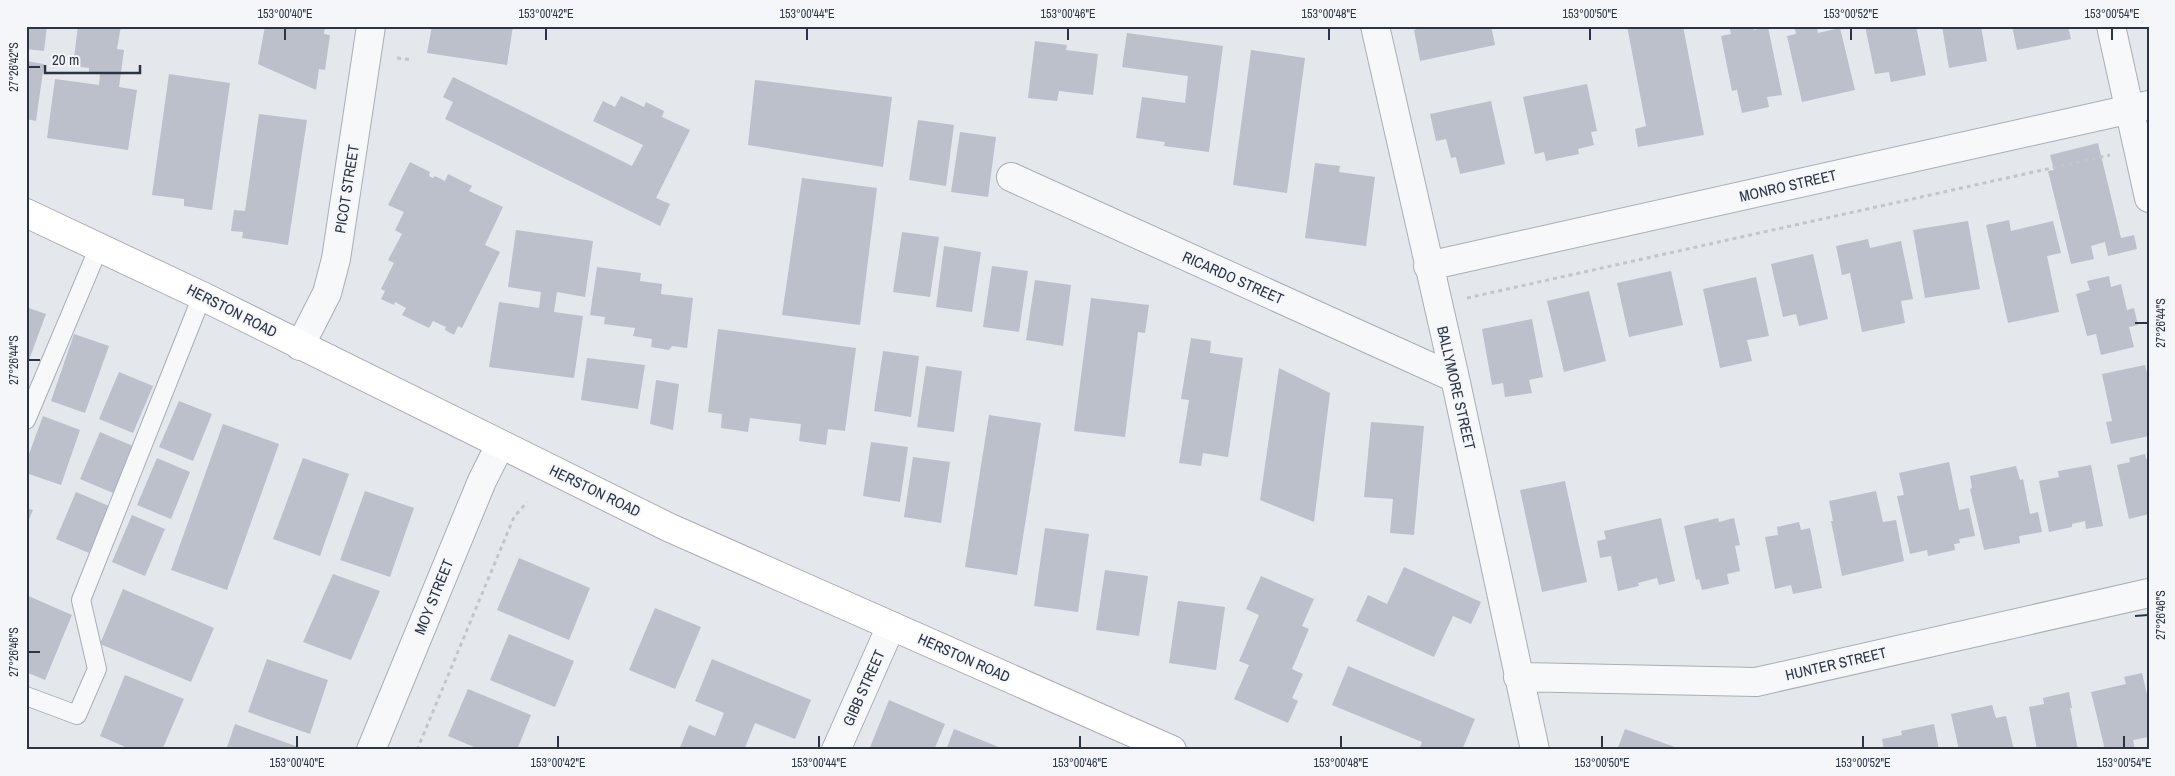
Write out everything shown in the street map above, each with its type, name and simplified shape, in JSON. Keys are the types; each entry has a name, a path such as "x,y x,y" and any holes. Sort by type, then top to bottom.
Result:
{"main road":[{"name":"HERSTON ROAD","path":"26,213 202,296 668,527 1172,750"}],"street":[{"name":"PICOT STREET","path":"300,346 327,293 336,259 371,26"},
{"name":"BALLYMORE STREET","path":"1375,26 1428,266 1455,378 1535,750"},
{"path":"2111,26 2139,107 2138,149 2149,198"},
{"name":"MONRO STREET","path":"1428,266 2139,107"},
{"name":"RICARDO STREET","path":"1011,178 1455,378"},
{"name":"MOY STREET","path":"372,750 482,480 500,445"},
{"name":"HUNTER STREET","path":"1518,677 1756,682 2149,593"},
{"name":"GIBB STREET","path":"836,750 891,626"}],"lane":[{"path":"26,420 99,247"},
{"path":"26,696 77,715 97,670 81,600 202,296"}],"path":[{"path":"1467,298 2138,149"},
{"path":"417,750 514,517 527,502"}],"building":[{"path":"26,26 47,26 44,51 26,49"},
{"path":"78,26 121,26 117,49 124,50 119,87 137,90 128,150 47,138 55,79 99,85 100,74 89,73 89,68 73,66"},
{"path":"265,26 325,26 324,34 330,35 325,70 319,69 316,90 258,64"},
{"path":"432,26 513,26 507,65 427,53"},
{"path":"1425,26 1491,26 1495,45 1420,61 1414,30"},
{"path":"1627,26 1683,26 1704,135 1638,147 1635,129 1646,126"},
{"path":"1729,26 1754,26 1754,30 1768,27 1782,95 1767,97 1769,107 1742,113 1737,90 1732,91 1721,36 1731,34"},
{"path":"1794,26 1817,26 1818,33 1840,28 1855,90 1802,102 1787,36 1796,34"},
{"path":"1865,26 1916,26 1926,75 1891,82 1889,72 1875,74"},
{"path":"1942,26 1981,26 1987,61 1949,68"},
{"path":"2012,26 2068,26 2071,39 2017,50"},
{"path":"1127,33 1223,46 1209,152 1164,146 1165,142 1136,138 1142,97 1185,103 1188,76 1122,67"},
{"path":"1035,41 1067,45 1066,50 1098,54 1093,95 1059,91 1057,101 1028,98"},
{"path":"1251,50 1305,58 1287,193 1233,185"},
{"path":"26,61 44,64 36,121 26,119"},
{"path":"169,74 230,83 212,210 184,206 184,199 152,195"},
{"path":"453,77 632,166 643,145 593,121 603,101 615,107 621,96 644,107 646,102 664,111 662,117 690,130 656,198 670,204 660,226 445,119 453,102 443,97"},
{"path":"755,80 892,97 883,167 748,145"},
{"path":"1587,84 1597,131 1591,132 1594,145 1578,149 1579,154 1546,161 1544,152 1535,154 1523,97"},
{"path":"1491,101 1505,164 1460,174 1456,157 1451,158 1446,139 1436,141 1430,114"},
{"path":"259,114 307,120 288,245 242,238 243,232 231,231 234,210 245,211"},
{"path":"918,120 954,125 946,186 909,180"},
{"path":"960,132 996,137 988,197 951,192"},
{"path":"2098,143 2121,238 2134,235 2137,249 2108,256 2105,242 2091,246 2094,259 2071,264 2048,171 2054,170 2050,155"},
{"path":"410,162 430,172 429,176 433,178 435,176 445,181 448,174 472,186 469,191 503,207 485,245 500,252 462,328 458,326 454,335 445,330 446,327 433,321 429,328 402,315 406,308 395,302 394,305 381,299 385,291 381,289 394,263 388,260 402,234 395,230 404,212 388,205"},
{"path":"1315,163 1340,166 1339,172 1375,177 1366,246 1305,238"},
{"path":"802,178 877,188 860,325 782,315"},
{"path":"2009,220 2011,231 2053,221 2061,253 2047,256 2059,312 2008,323 1986,225"},
{"path":"1968,221 1980,289 1925,298 1913,230"},
{"path":"516,230 593,241 585,297 557,292 554,312 583,316 574,378 489,367 499,302 539,308 541,292 508,287"},
{"path":"902,232 939,237 930,297 893,292"},
{"path":"1868,239 1870,248 1901,241 1913,299 1901,301 1905,323 1862,332 1850,273 1842,275 1836,246"},
{"path":"944,246 981,252 972,312 936,307"},
{"path":"1813,254 1828,319 1799,326 1796,314 1783,317 1771,264"},
{"path":"992,266 1028,271 1019,332 983,327"},
{"path":"597,267 641,273 640,281 662,284 661,294 693,298 687,348 672,346 669,350 651,347 652,339 633,336 635,328 604,324 605,317 590,315"},
{"path":"1671,271 1683,325 1629,337 1617,283"},
{"path":"2109,276 2111,287 2121,284 2127,310 2134,308 2138,325 2129,327 2134,347 2101,355 2096,334 2087,336 2076,294 2090,290 2087,281"},
{"path":"1756,277 1769,336 1747,340 1752,361 1720,368 1703,289"},
{"path":"1035,280 1071,285 1063,346 1026,340"},
{"path":"1589,291 1606,361 1564,372 1547,301"},
{"path":"1091,298 1149,305 1145,333 1138,332 1125,437 1074,431"},
{"path":"26,307 46,314 26,368"},
{"path":"1532,319 1543,377 1529,380 1532,393 1505,397 1503,383 1492,385 1482,329"},
{"path":"718,329 856,348 845,431 828,429 826,445 799,441 801,424 750,418 748,432 721,428 722,414 708,412"},
{"path":"74,334 109,346 85,413 51,401"},
{"path":"1191,338 1211,341 1210,353 1243,358 1228,457 1203,453 1201,466 1179,463 1189,400 1181,399"},
{"path":"883,351 919,356 911,417 874,411"},
{"path":"587,358 645,365 638,409 581,400"},
{"path":"2145,365 2149,381 2149,436 2111,444 2106,422 2112,421 2102,374"},
{"path":"926,366 962,371 954,432 917,427"},
{"path":"1279,368 1330,393 1314,522 1260,500"},
{"path":"119,372 153,386 133,433 99,419"},
{"path":"656,380 679,384 673,430 650,424"},
{"path":"179,401 212,414 193,461 159,447"},
{"path":"989,415 1041,423 1017,575 965,567"},
{"path":"43,416 80,430 61,485 26,473 26,462"},
{"path":"1371,422 1424,426 1414,535 1390,533 1393,499 1364,497"},
{"path":"223,424 279,444 227,590 171,570"},
{"path":"100,432 133,446 113,493 80,479"},
{"path":"871,442 908,447 900,502 863,496"},
{"path":"2145,454 2146,459 2149,458 2149,514 2129,519 2117,465 2130,462 2129,458"},
{"path":"913,457 950,462 941,523 904,517"},
{"path":"157,458 190,472 171,519 137,505"},
{"path":"303,458 349,474 320,556 273,539"},
{"path":"1949,462 1959,510 1969,508 1975,536 1959,539 1960,543 1954,544 1955,550 1928,556 1927,550 1910,554 1897,496 1904,495 1899,473"},
{"path":"2091,465 2103,526 2086,529 2085,521 2072,524 2072,527 2049,532 2039,481 2059,477 2058,471"},
{"path":"2016,466 2020,480 2023,479 2030,514 2038,512 2042,532 2019,536 2020,543 1984,550 1970,489 1972,488 1970,476"},
{"path":"1565,481 1587,582 1542,592 1520,490"},
{"path":"365,491 414,508 390,577 340,560"},
{"path":"1876,491 1883,522 1896,520 1904,561 1842,576 1829,501"},
{"path":"76,492 109,506 89,553 56,539"},
{"path":"26,508 33,510 26,526"},
{"path":"132,515 165,529 145,576 112,562"},
{"path":"1661,518 1675,581 1659,585 1657,578 1638,583 1639,586 1618,591 1611,556 1600,558 1597,541 1606,539 1604,531"},
{"path":"1718,518 1719,522 1734,518 1740,545 1735,546 1740,571 1727,574 1729,584 1702,590 1699,579 1696,580 1684,526"},
{"path":"1799,522 1801,530 1810,528 1822,588 1793,594 1791,585 1775,589 1765,537 1778,535 1777,527"},
{"path":"1045,528 1089,534 1078,612 1034,606"},
{"path":"519,558 590,588 569,640 497,610"},
{"path":"1404,567 1481,602 1471,624 1453,616 1434,657 1356,621 1368,595 1387,604"},
{"path":"1105,570 1148,576 1139,636 1096,630"},
{"path":"333,574 380,591 351,660 303,642"},
{"path":"1261,576 1314,599 1302,626 1309,629 1292,669 1303,674 1292,698 1298,701 1288,723 1234,699 1249,665 1239,661 1259,615 1246,609"},
{"path":"123,589 214,628 191,682 100,644"},
{"path":"26,595 72,615 45,680 26,672"},
{"path":"1178,601 1225,607 1216,670 1169,663"},
{"path":"655,608 701,627 675,689 629,670"},
{"path":"509,634 574,661 555,707 490,680"},
{"path":"267,659 328,680 310,734 248,712"},
{"path":"712,659 811,700 795,739 755,723 744,750 679,750 689,725 715,736 724,713 695,701"},
{"path":"1348,666 1475,719 1462,750 1419,750 1422,742 1332,705"},
{"path":"2142,673 2149,703 2149,737 2133,740 2135,750 2105,750 2091,692 2126,684 2124,677"},
{"path":"125,675 184,699 162,750 132,750 100,736"},
{"path":"468,689 531,715 517,750 481,750 448,736"},
{"path":"2069,692 2078,750 2037,750 2029,707 2044,704 2043,698"},
{"path":"889,700 945,724 934,750 869,750"},
{"path":"1992,705 1996,718 2006,716 2014,750 1959,750 1951,714"},
{"path":"235,724 301,748 300,750 226,750"},
{"path":"1934,724 1939,750 1884,750 1882,739 1902,735 1901,731"},
{"path":"954,729 1006,750 946,750"},
{"path":"1625,729 1683,750 1617,750"}]}
